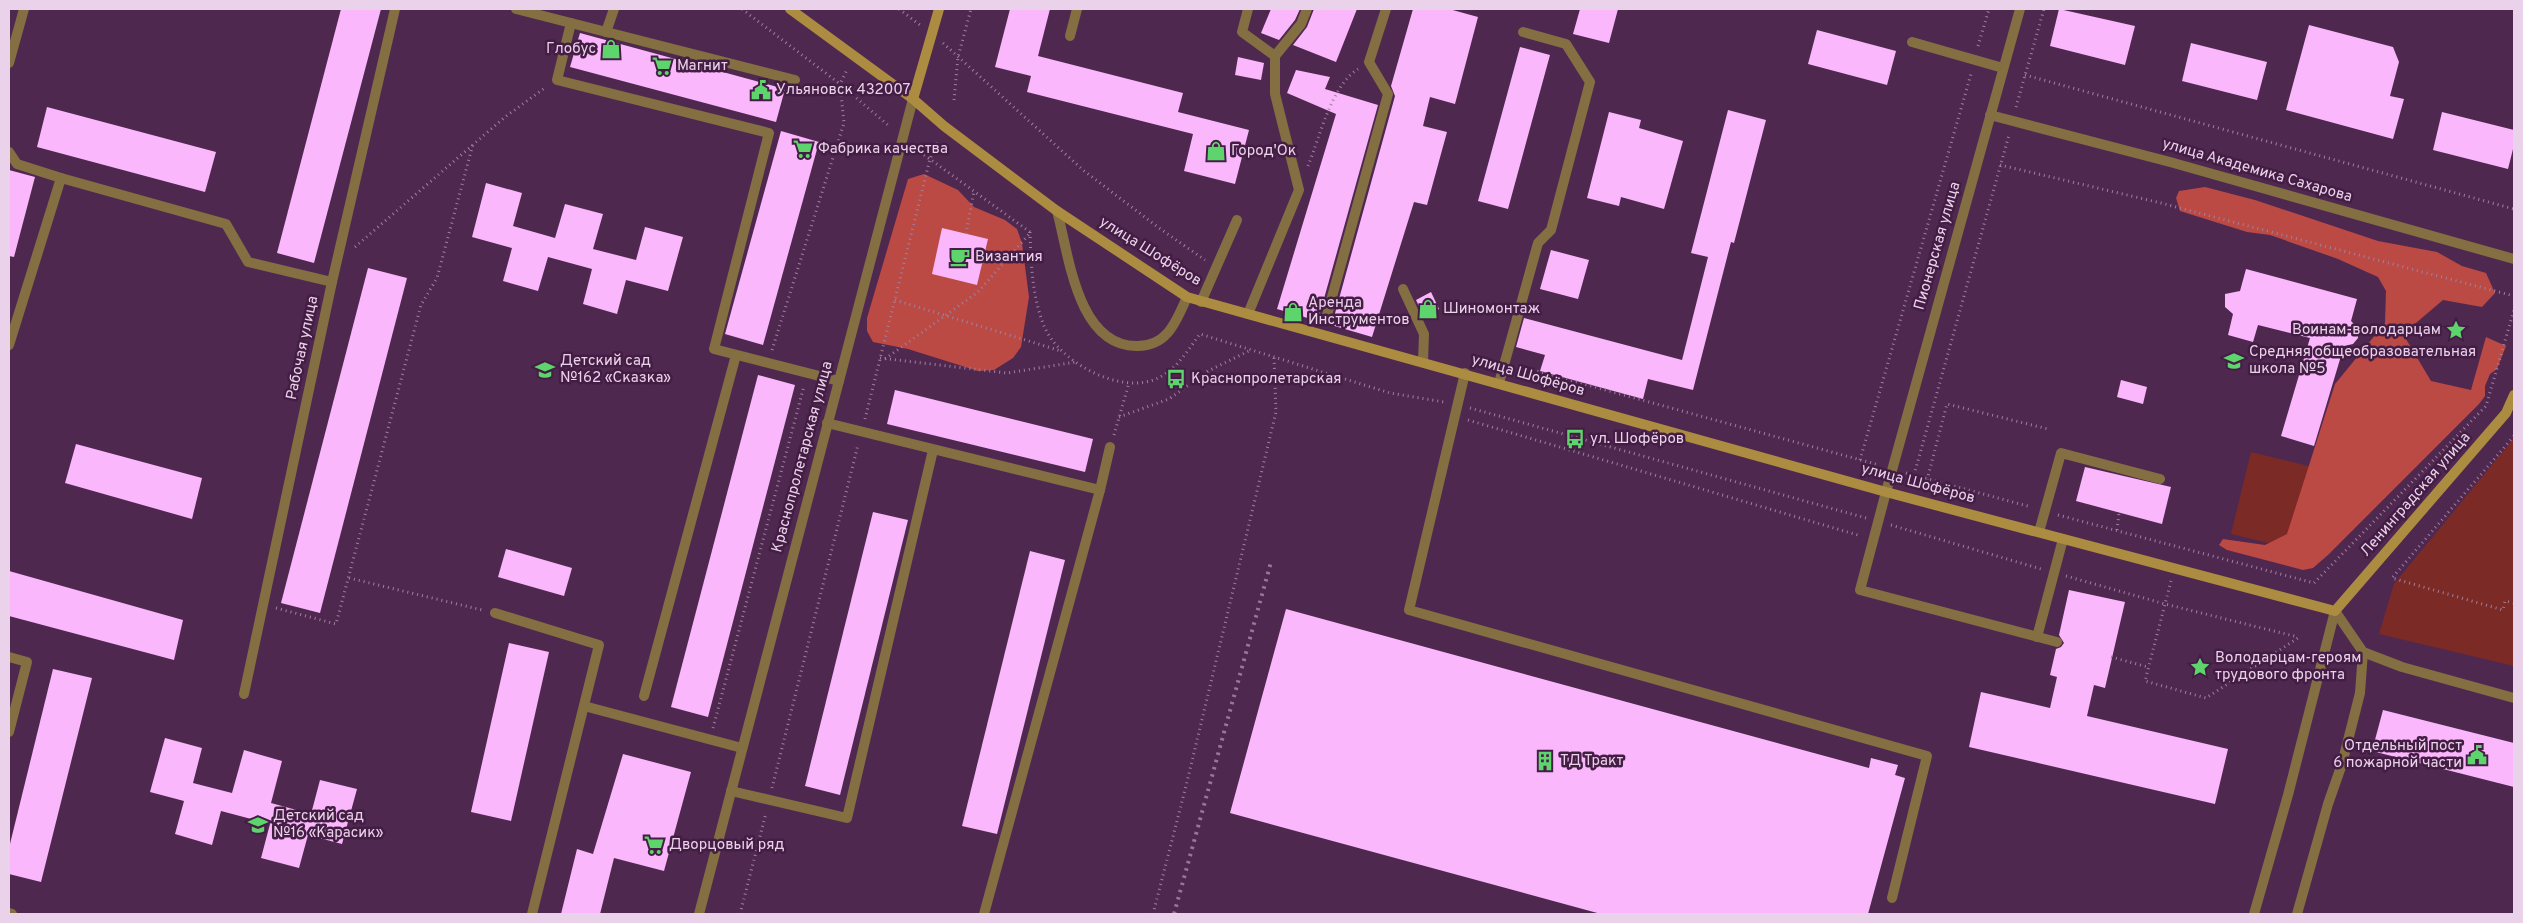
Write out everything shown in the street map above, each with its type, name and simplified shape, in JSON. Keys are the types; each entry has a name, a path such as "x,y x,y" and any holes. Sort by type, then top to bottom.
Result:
{"street":[{"path":"9,63 24,9"},
{"name":"Рабочая улица","path":"244,694 332,282 395,9"},
{"path":"516,9 795,80"},
{"path":"606,32 614,9"},
{"name":"улица Шофёров","path":"790,9 913,99 944,126 1057,211 1187,297 1466,373 1886,492 2335,611"},
{"name":"Краснопролетарская улица","path":"699,914 913,99 939,9"},
{"path":"1070,36 1077,9"},
{"path":"1248,9 1242,32 1275,56"},
{"path":"1248,314 1300,190 1275,94 1275,56 1301,24 1307,9"},
{"path":"1326,315 1388,94 1369,62 1386,9"},
{"name":"Пионерская улица","path":"2020,9 1860,590 2037,637"},
{"path":"572,23 557,80 769,133 714,349 839,381"},
{"path":"1499,383 1538,243 1551,230 1590,82 1566,44 1522,32"},
{"path":"1912,42 2003,68"},
{"name":"улица Академика Сахарова","path":"1990,115 2170,162 2514,259"},
{"path":"9,152 17,164 226,224 248,262 332,282"},
{"path":"9,345 61,178"},
{"path":"1057,211 1082,305 1090,321 1101,334 1116,342 1132,346 1145,346 1156,343 1166,336 1175,325 1187,297"},
{"path":"1201,302 1237,220"},
{"path":"1403,289 1424,334 1422,362"},
{"path":"644,696 736,355"},
{"path":"1466,373 1410,610 1927,756 1892,898"},
{"name":"Ленинградская улица","path":"2335,611 2506,413 2514,395"},
{"path":"827,424 1100,490"},
{"path":"984,914 1100,490 1110,447"},
{"path":"731,791 846,818 932,450"},
{"path":"2039,532 2061,453 2160,479"},
{"path":"2057,642 2037,637 2063,539"},
{"path":"2335,611 2363,652 2402,666 2514,698"},
{"path":"2254,914 2288,795 2335,611"},
{"path":"495,613 599,645 532,914"},
{"path":"2297,914 2347,746 2360,693 2363,652"},
{"path":"9,657 27,662 9,732"},
{"path":"584,706 742,748"}],"path":[{"path":"742,9 840,84 889,126"},
{"path":"898,9 933,35"},
{"path":"954,100 958,56 971,9"},
{"path":"1506,363 1860,460 1989,9"},
{"path":"2044,9 1914,476 2314,583 2486,406 2514,310"},
{"path":"958,56 1084,170 1159,228 1217,269"},
{"path":"1300,190 1337,93 1346,77 1369,62"},
{"path":"768,363 844,123 840,84 847,70"},
{"path":"2026,75 2514,209"},
{"path":"337,263 505,117 557,80"},
{"path":"740,914 930,159 938,141"},
{"path":"263,604 336,624 421,305 437,278 474,144"},
{"path":"885,359 978,292 1030,232 916,149"},
{"path":"2000,165 2160,204 2514,296"},
{"path":"966,234 974,191"},
{"path":"895,300 1062,351"},
{"path":"1200,334 1390,393 1458,404 1878,521 2165,604 2298,637 2206,698 2145,681 2148,667 2165,604 2174,568"},
{"path":"1119,417 1169,399 1208,371 1251,350"},
{"path":"1152,914 1188,776 1276,412 1274,356"},
{"path":"880,358 1007,374 1076,362"},
{"path":"710,740 807,373"},
{"path":"1110,447 1129,383"},
{"path":"1927,480 1947,404 2048,429"},
{"path":"1455,416 1873,539"},
{"path":"2514,436 2392,578 2503,610 2505,601 2514,603"},
{"path":"2117,530 2119,512"},
{"path":"348,578 495,613"},
{"path":"2111,657 2148,667"}],"shaded area":[{"path":"924,174 958,190 974,207 1005,220 1017,229 1022,243 1029,297 1021,347 1013,358 994,370 978,371 908,349 873,342 867,331 867,318 908,179"},
{"path":"2205,187 2255,200 2378,241 2437,252 2462,266 2486,273 2495,293 2482,307 2443,300 2403,334 2431,381 2471,390 2486,337 2506,346 2497,369 2490,374 2485,386 2485,396 2479,404 2313,568 2303,570 2227,550 2219,545 2223,539 2265,545 2287,534 2335,384 2385,323 2386,291 2378,277 2338,259 2270,235 2247,232 2180,211 2176,198 2179,191"},
{"path":"2514,438 2514,666 2379,634 2394,584"},
{"path":"2251,452 2312,467 2293,549 2231,534"}],"building":[{"path":"341,9 381,9 314,263 277,253"},
{"path":"1010,9 1050,9 1038,56 1183,93 1178,112 1249,130 1235,184 1184,171 1193,134 1027,92 1031,76 995,67"},
{"path":"1271,9 1300,9 1295,20 1279,40 1261,33"},
{"path":"1314,9 1357,9 1336,62 1293,45 1307,27"},
{"path":"1413,9 1449,9 1478,17 1455,104 1430,97 1423,126 1447,132 1427,205 1414,202 1372,337 1277,309 1336,114 1287,93 1296,70 1330,77 1325,89 1378,105 1320,313 1322,319 1328,322 1334,317 1395,96 1391,86"},
{"path":"1580,9 1618,9 1609,43 1573,34"},
{"path":"2059,9 2135,26 2125,65 2050,46"},
{"path":"2309,25 2393,47 2399,62 2390,96 2404,99 2393,139 2286,110"},
{"path":"1817,30 1896,51 1887,85 1808,64"},
{"path":"580,33 785,89 776,122 570,67"},
{"path":"2191,43 2267,62 2257,100 2182,81"},
{"path":"1520,47 1550,55 1508,209 1478,201"},
{"path":"1238,57 1264,63 1261,80 1235,75"},
{"path":"47,107 216,152 205,192 37,147"},
{"path":"1728,110 1766,120 1734,243 1731,242 1693,390 1648,379 1643,399 1540,371 1545,355 1516,347 1524,318 1682,360 1708,257 1691,253"},
{"path":"1609,112 1641,120 1639,128 1683,141 1664,209 1621,197 1619,206 1587,198"},
{"path":"2442,112 2514,130 2514,145 2508,169 2433,150"},
{"path":"781,131 819,142 763,345 725,334"},
{"path":"9,170 35,177 14,257 9,256"},
{"path":"486,183 522,193 513,226 555,238 565,204 603,214 593,249 636,260 645,227 683,237 668,291 626,280 617,314 583,304 592,269 548,257 538,291 503,281 512,248 472,237"},
{"name":"Византия","path":"942,228 988,239 977,285 932,274"},
{"path":"1551,250 1589,260 1578,299 1540,289"},
{"path":"368,268 407,278 320,613 281,603"},
{"path":"2246,269 2357,299 2351,321 2358,328 2358,338 2353,344 2344,346 2314,446 2281,436 2310,338 2258,325 2253,342 2228,335 2233,314 2225,307 2225,294 2240,291"},
{"path":"1431,292 1439,309 1424,317 1416,300"},
{"path":"758,375 795,385 708,717 671,707"},
{"path":"2121,380 2147,387 2143,404 2117,397"},
{"path":"895,390 1093,439 1085,472 887,424"},
{"path":"76,444 202,478 192,519 65,483"},
{"path":"2085,467 2171,487 2162,524 2076,501"},
{"path":"873,512 908,520 840,795 805,786"},
{"path":"506,549 572,568 564,596 498,577"},
{"path":"1030,551 1065,560 997,834 962,826"},
{"path":"9,571 183,620 174,660 9,616"},
{"path":"2069,590 2125,602 2105,688 2094,685 2087,716 2228,749 2215,804 1969,747 1981,692 2050,708 2057,677 2050,675 2056,649 2064,643 2059,635"},
{"name":"ТД Тракт","path":"1286,609 1869,768 1871,758 1898,765 1895,775 1905,778 1868,914 1601,914 1230,813"},
{"path":"509,643 549,652 511,821 471,812"},
{"path":"53,669 92,678 41,882 9,874 9,848"},
{"path":"2383,710 2514,743 2514,787 2372,751"},
{"path":"165,738 202,748 193,783 232,793 244,750 282,761 271,803 311,814 320,780 357,789 342,844 308,835 299,868 261,858 270,824 221,811 212,845 175,834 184,801 150,792"},
{"path":"623,754 691,772 664,871 614,858 600,914 561,914 577,849 593,854"}],"railway":[{"path":"1174,914 1271,562"}],"place":[{"name":"Глобус","path":"611,49"},
{"name":"Магнит","path":"662,66"},
{"name":"Ульяновск 432007","path":"761,90"},
{"name":"Фабрика качества","path":"803,149"},
{"name":"Город'Ок","path":"1216,151"},
{"name":"Византия","path":"960,257"},
{"name":"Шиномонтаж","path":"1428,309"},
{"name":"Аренда Инструментов","path":"1293,312"},
{"name":"Воинам-володарцам","path":"2456,330"},
{"name":"Средняя общеобразовательная школа №5","path":"2234,361"},
{"name":"Детский сад №162 «Сказка»","path":"545,370"},
{"name":"Краснопролетарская","path":"1176,379"},
{"name":"ул. Шофёров","path":"1575,439"},
{"name":"Володарцам-героям трудового фронта","path":"2200,667"},
{"name":"Отдельный пост 6 пожарной части","path":"2477,755"},
{"name":"ТД Тракт","path":"1545,761"},
{"name":"Детский сад №16 «Карасик»","path":"258,825"},
{"name":"Дворцовый ряд","path":"654,845"}]}
